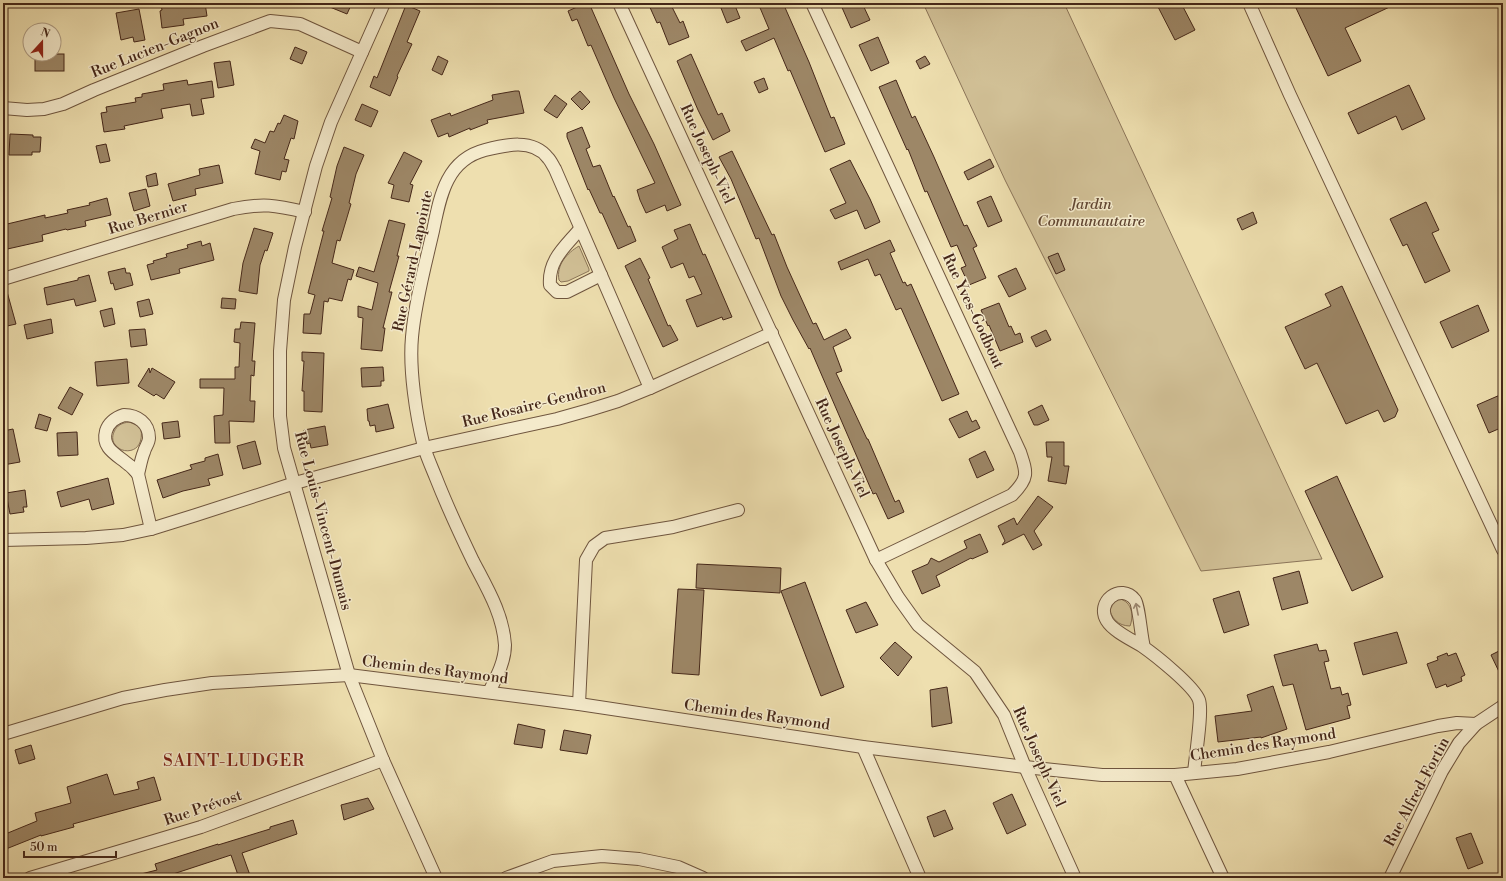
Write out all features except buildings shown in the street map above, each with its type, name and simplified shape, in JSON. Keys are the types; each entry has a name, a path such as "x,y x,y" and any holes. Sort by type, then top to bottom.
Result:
{"street":[{"name":"Rue Louis-Vincent-Dumais","path":"384,3 331,122 316,166 304,212 284,300 280,351 280,416 284,448 349,675 383,760 436,878"},
{"name":"Rue Joseph-Viel","path":"619,3 876,560 898,597 918,625 975,672 1004,715 1025,768 1076,878"},
{"name":"Rue Yves-Godbout","path":"812,3 1017,445 1026,470 1023,485 1012,495 876,560"},
{"path":"1249,3 1290,95 1503,550"},
{"name":"Rue Lucien-Gagnon","path":"3,108 27,110 44,109 63,104 189,52 270,21 300,24 362,52"},
{"name":"Rue Gérard-Lapointe","path":"489,692 502,665 505,646 502,627 496,606 449,509 424,448 412,370 412,337 420,289 440,199 448,177 459,163 477,152 503,145 521,144 536,149 548,157 555,169 650,388"},
{"name":"Rue Bernier","path":"3,279 233,209 256,205 278,206 304,212"},
{"path":"580,229 558,254 549,274 550,285 557,292 567,292 601,275"},
{"name":"Rue Rosaire-Gendron","path":"3,540 86,538 122,535 151,529 196,516 295,483 424,448 557,419 618,401 772,333"},
{"path":"138,474 129,464 112,453 105,441 107,427 111,421 117,417 131,415 138,418 148,429 148,444 144,450 138,474 151,529"},
{"path":"579,704 586,560 594,546 605,538 673,527 738,510"},
{"path":"1144,647 1182,680 1199,701 1200,713 1194,774"},
{"name":"Chemin des Raymond","path":"3,734 123,698 165,690 212,683 349,675 579,704 863,747 1025,768 1102,775 1194,774 1276,763 1438,726 1457,723 1476,724"},
{"path":"1476,724 1503,706"},
{"name":"Rue Alfred-Fortin","path":"1390,878 1442,771 1459,743 1476,724"},
{"path":"863,747 920,878"},
{"name":"Rue Prévost","path":"30,878 53,875 201,828 383,760"},
{"path":"1175,775 1223,878"},
{"path":"506,878 553,861 602,856 639,859 678,867 703,878"}],"green space":[{"name":"Jardin Communautaire","path":"923,3 1064,3 1322,559 1201,571 1005,180"},
{"path":"579,246 589,271 568,281 561,282 559,280 559,269 563,260 570,252"},
{"path":"129,422 137,425 141,429 141,439 138,446 132,450 126,451 115,445 113,439 114,432 118,426"},
{"path":"1120,599 1127,603 1131,610 1132,618 1130,626 1122,625 1116,621 1110,611 1109,607 1115,600"}],"district":[{"name":"SAINT-LUDGER","path":"234,761"}]}
